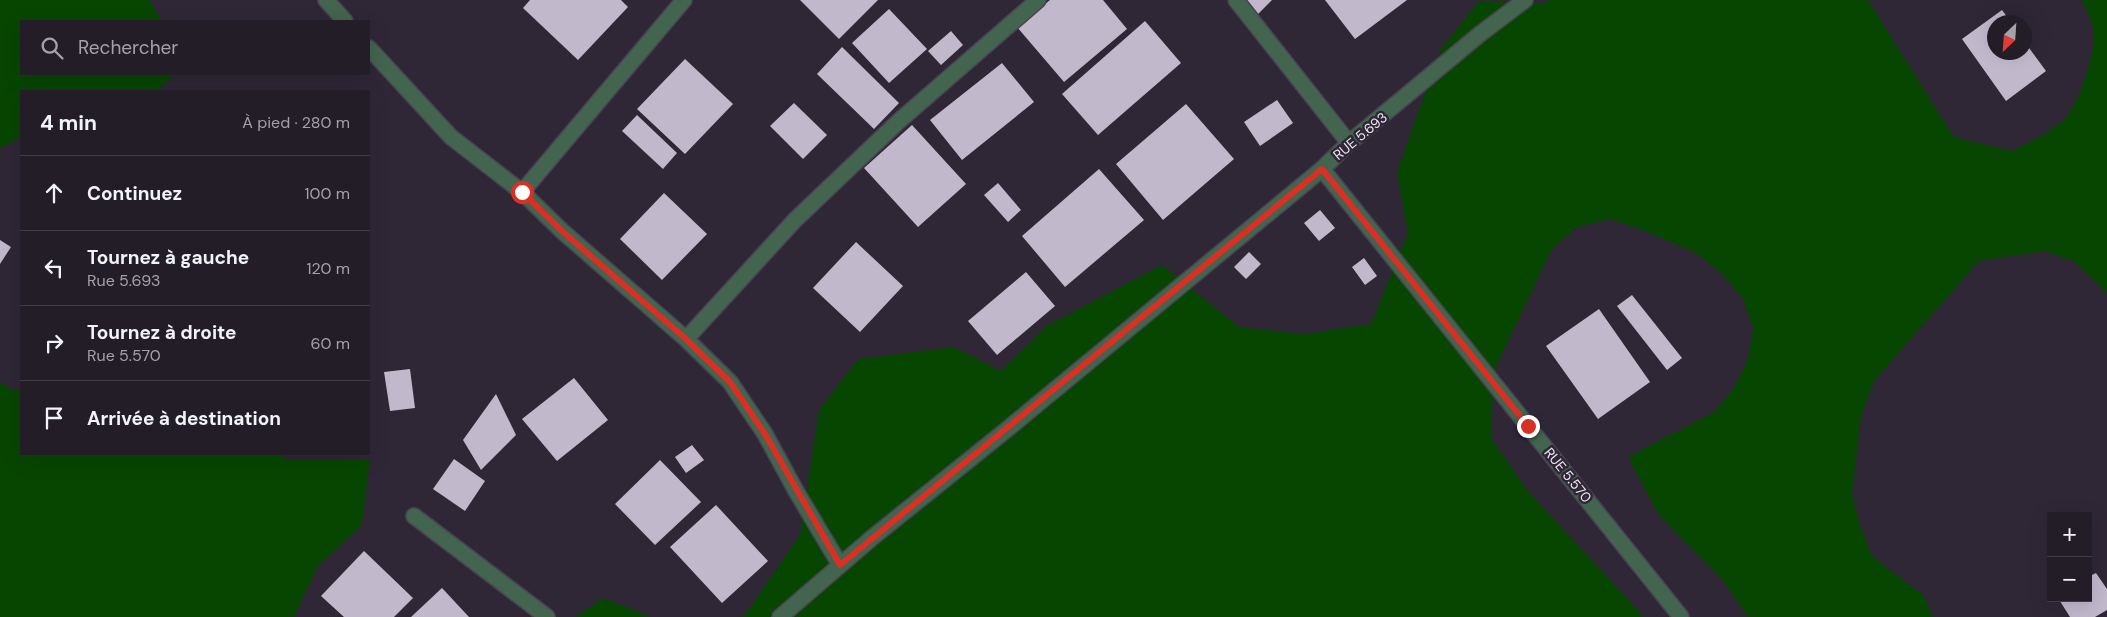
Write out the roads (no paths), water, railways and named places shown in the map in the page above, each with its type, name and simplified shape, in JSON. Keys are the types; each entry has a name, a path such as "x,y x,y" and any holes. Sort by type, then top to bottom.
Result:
{"street":[{"path":"326,0 344,20"},
{"path":"522,192 684,0"},
{"path":"686,339 795,220 899,121 1038,0"},
{"path":"1236,0 1349,143"},
{"name":"RUE 5.693","path":"780,617 840,565 1322,169 1349,143 1480,34 1525,0"},
{"path":"370,49 451,137 522,192 562,231 686,339 730,382 765,434 840,565"},
{"name":"RUE 5.570","path":"1322,169 1681,617"},
{"path":"414,516 548,617"}]}
